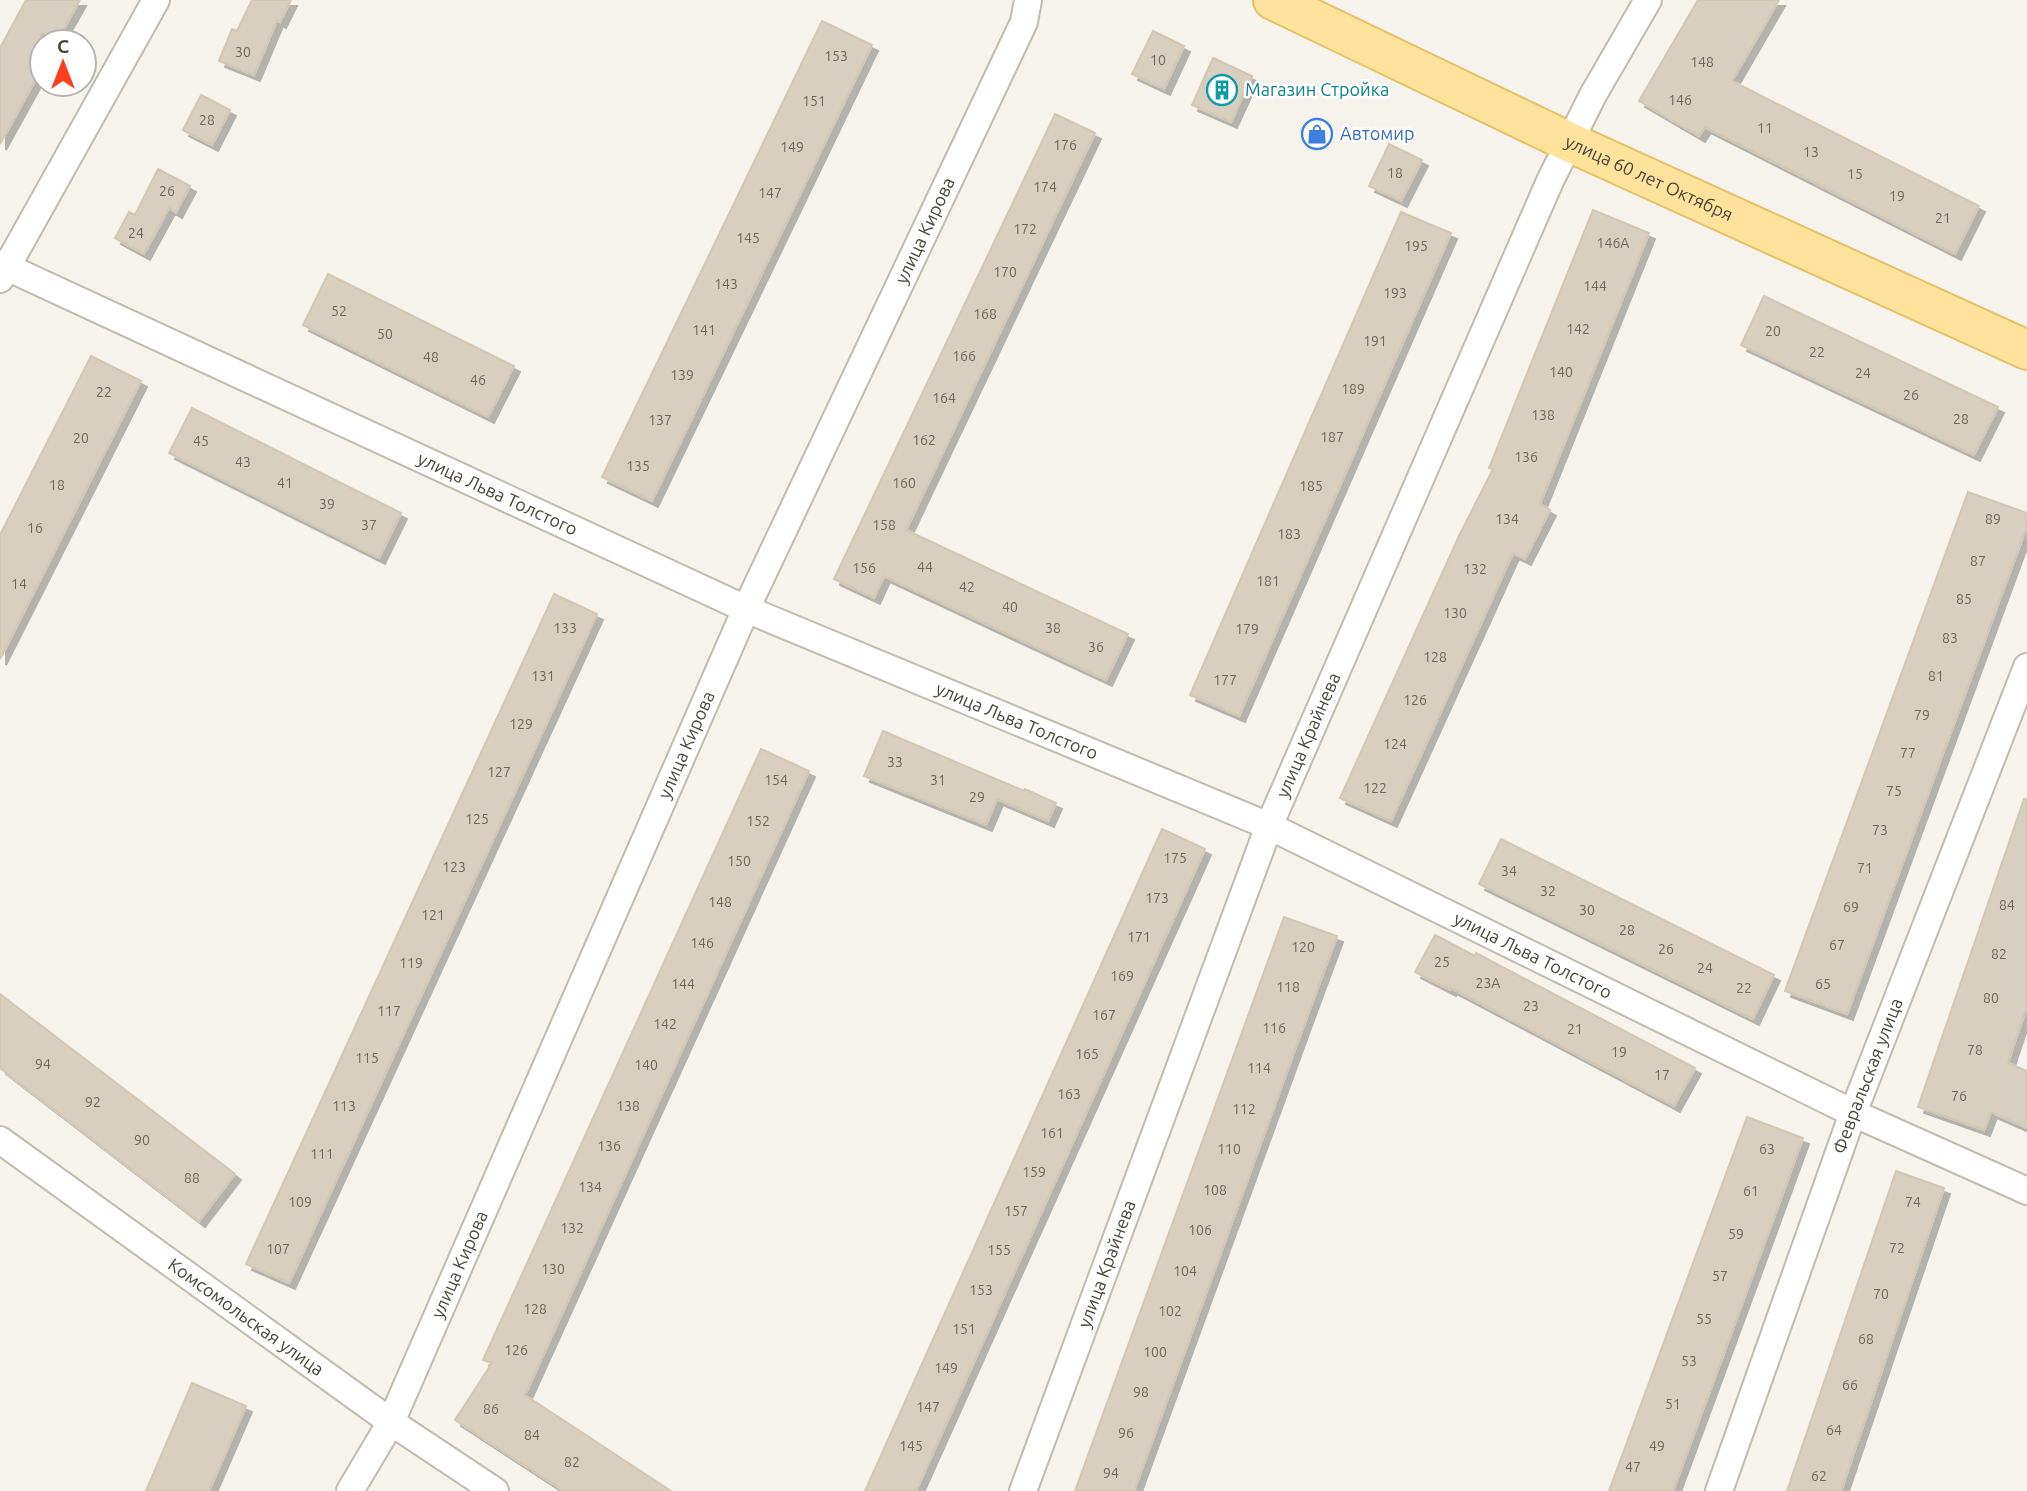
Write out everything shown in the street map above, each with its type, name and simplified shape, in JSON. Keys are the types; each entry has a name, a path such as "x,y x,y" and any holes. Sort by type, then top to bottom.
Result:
{"main road":[{"name":"улица 60 лет Октября","path":"1273,0 1569,142 2027,349"}],"street":[{"path":"2,270 156,0"},
{"name":"улица Кирова","path":"350,1491 391,1422 746,609 1024,22 1028,0"},
{"name":"улица Крайнева","path":"1023,1491 1269,826 1550,181 1648,0"},
{"name":"улица Льва Толстого","path":"2,270 746,609 1269,826 1853,1113 2027,1191"},
{"name":"Февральская улица","path":"1719,1491 1853,1113 2027,667"},
{"name":"Комсомольская улица","path":"0,1140 391,1422 495,1491"}],"building":[{"path":"26,0 80,0 64,28 28,28 28,93 0,144 0,48"},
{"path":"252,0 291,0 280,22 277,20 254,75 219,61 232,29 237,31"},
{"path":"1698,0 1779,0 1732,81 1979,206 1955,254 1705,127 1699,136 1639,101"},
{"path":"822,21 872,45 652,501 602,477"},
{"path":"1153,31 1184,46 1164,89 1132,74"},
{"name":"Магазин Стройка","path":"1213,58 1252,76 1231,122 1192,105"},
{"path":"201,95 230,110 212,145 183,130"},
{"path":"1055,114 1095,133 906,530 1128,634 1106,680 884,576 874,598 834,579"},
{"path":"1389,144 1422,160 1401,201 1369,186"},
{"path":"158,169 190,186 176,212 169,208 144,254 115,238 129,212 135,215"},
{"path":"1593,210 1649,233 1540,504 1550,510 1525,559 1513,553 1391,821 1340,798 1459,536 1493,469 1489,468"},
{"path":"1401,212 1451,233 1239,716 1190,695"},
{"path":"328,274 514,366 488,417 303,325"},
{"path":"1764,296 1998,407 1974,455 1741,345"},
{"path":"91,356 141,381 0,659 0,535"},
{"path":"192,408 401,513 379,558 169,453"},
{"path":"1968,492 2027,513 2027,526 1847,1014 1785,991"},
{"path":"554,594 597,614 289,1283 246,1264"},
{"path":"883,731 1056,803 1048,821 997,799 986,825 864,776"},
{"path":"761,749 809,771 525,1395 671,1491 564,1491 455,1420 492,1363 483,1360"},
{"path":"2024,799 2027,799 2027,1006 2008,1063 2027,1071 2027,1128 1991,1112 1984,1130 1918,1107"},
{"path":"1162,829 1205,849 916,1491 865,1491"},
{"path":"1501,839 1774,975 1753,1019 1479,884"},
{"path":"1284,917 1337,936 1134,1491 1075,1491"},
{"path":"1435,935 1475,956 1476,953 1695,1068 1674,1106 1451,988 1450,990 1415,972"},
{"path":"0,994 235,1174 199,1221 0,1068"},
{"path":"1747,1117 1803,1138 1772,1223 1673,1491 1609,1491"},
{"path":"1896,1171 1944,1188 1841,1491 1787,1491"},
{"path":"192,1383 246,1406 209,1491 146,1491"}],"place":[{"name":"Магазин Стройка","path":"1222,90"},
{"name":"Автомир","path":"1317,134"}]}
